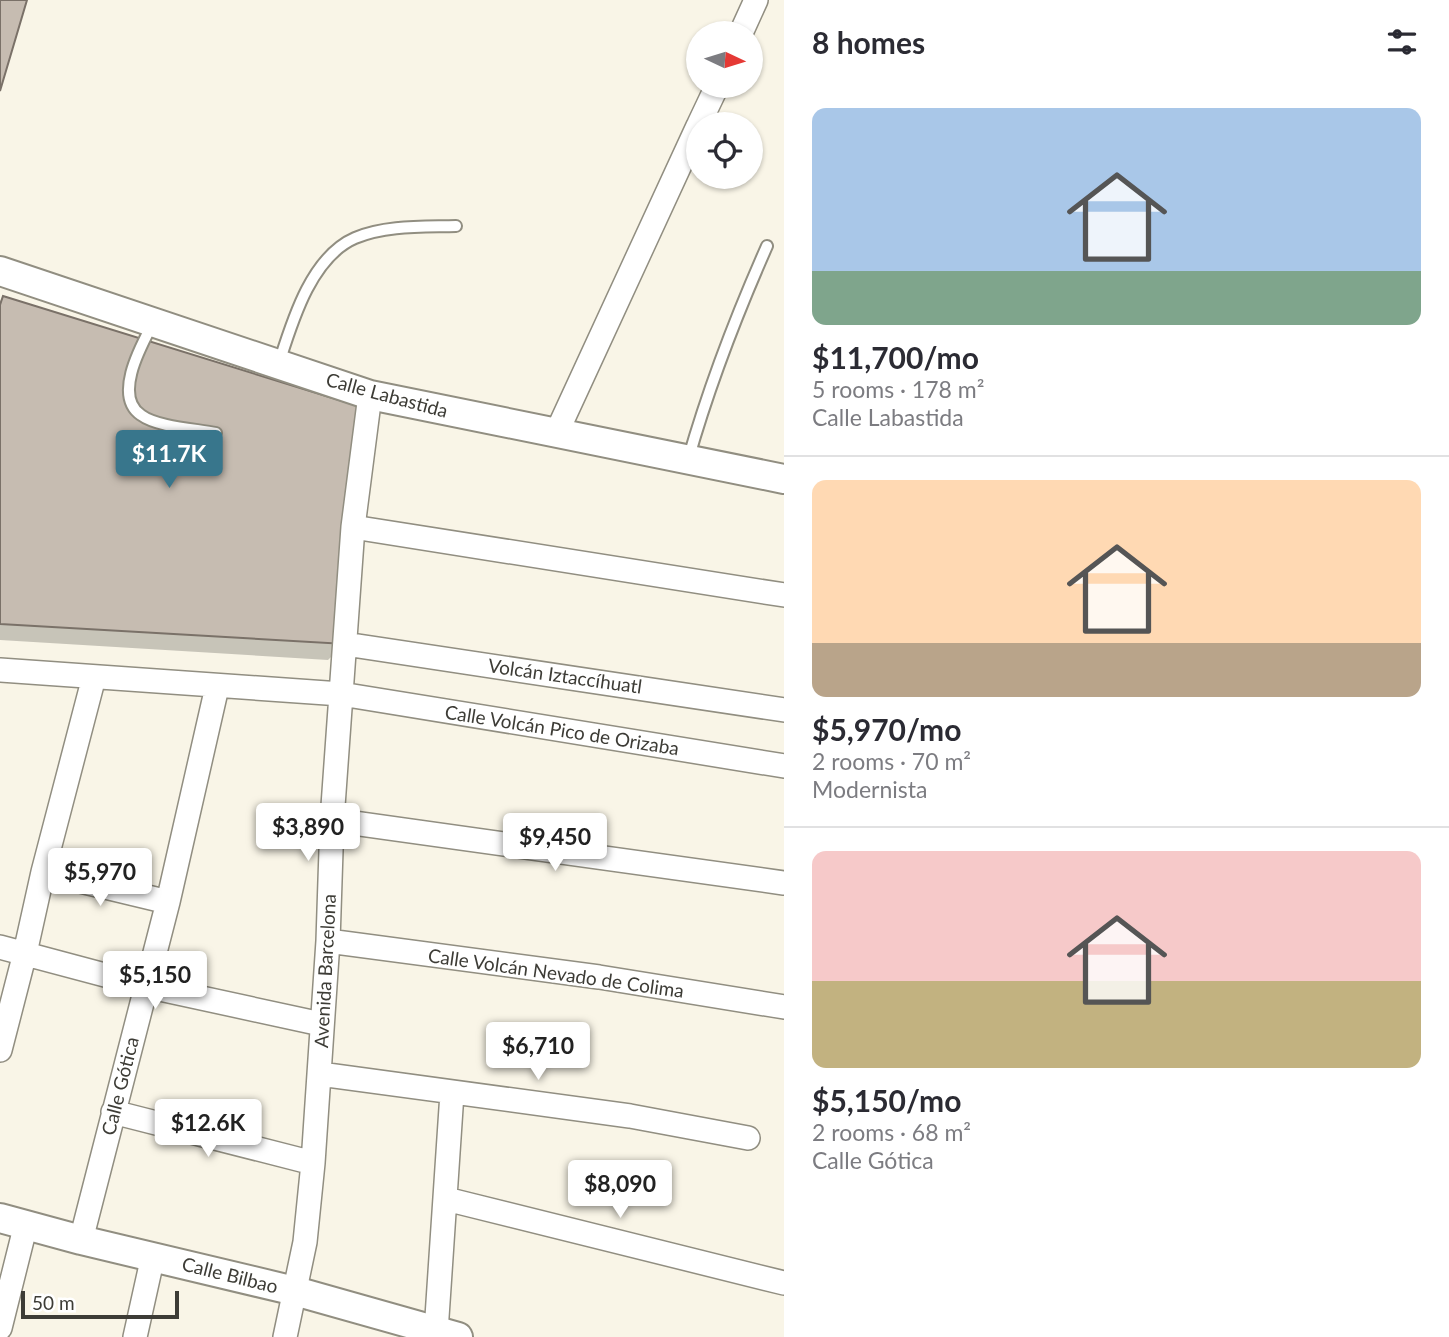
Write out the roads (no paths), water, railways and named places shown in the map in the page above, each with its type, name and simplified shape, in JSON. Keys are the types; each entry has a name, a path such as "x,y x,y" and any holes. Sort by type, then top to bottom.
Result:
{"street":[{"path":"746,21 756,0"},
{"path":"556,434 686,153"},
{"name":"Calle Labastida","path":"0,271 370,395 784,479"},
{"name":"Avenida Barcelona","path":"285,1337 305,1241 313,1163 328,941 332,820 353,527 370,395"},
{"path":"353,527 784,595"},
{"name":"Volcán Iztaccíhuatl","path":"345,644 784,710"},
{"name":"Calle Volcán Pico de Orizaba","path":"0,670 341,694 784,766"},
{"path":"0,1050 94,677"},
{"name":"Calle Gótica","path":"81,1240 168,902 217,687"},
{"path":"332,820 784,883"},
{"path":"43,872 168,902"},
{"name":"Calle Volcán Nevado de Colima","path":"328,941 599,977 784,1007"},
{"path":"0,947 146,986 321,1024"},
{"path":"320,1074 630,1116 748,1138"},
{"path":"447,1334 446,1199 452,1093"},
{"path":"113,1112 313,1163"},
{"path":"446,1199 784,1283"},
{"path":"0,1328 13,1221"},
{"name":"Calle Bilbao","path":"13,1221 295,1291 447,1334"},
{"path":"135,1337 153,1256"}],"lane":[{"path":"279,364 292,323 312,280 331,255 354,238 395,229 456,226"},
{"path":"688,460 704,403 767,246"},
{"path":"153,322 134,358 130,382 131,402 140,415 156,421 216,433"}]}
